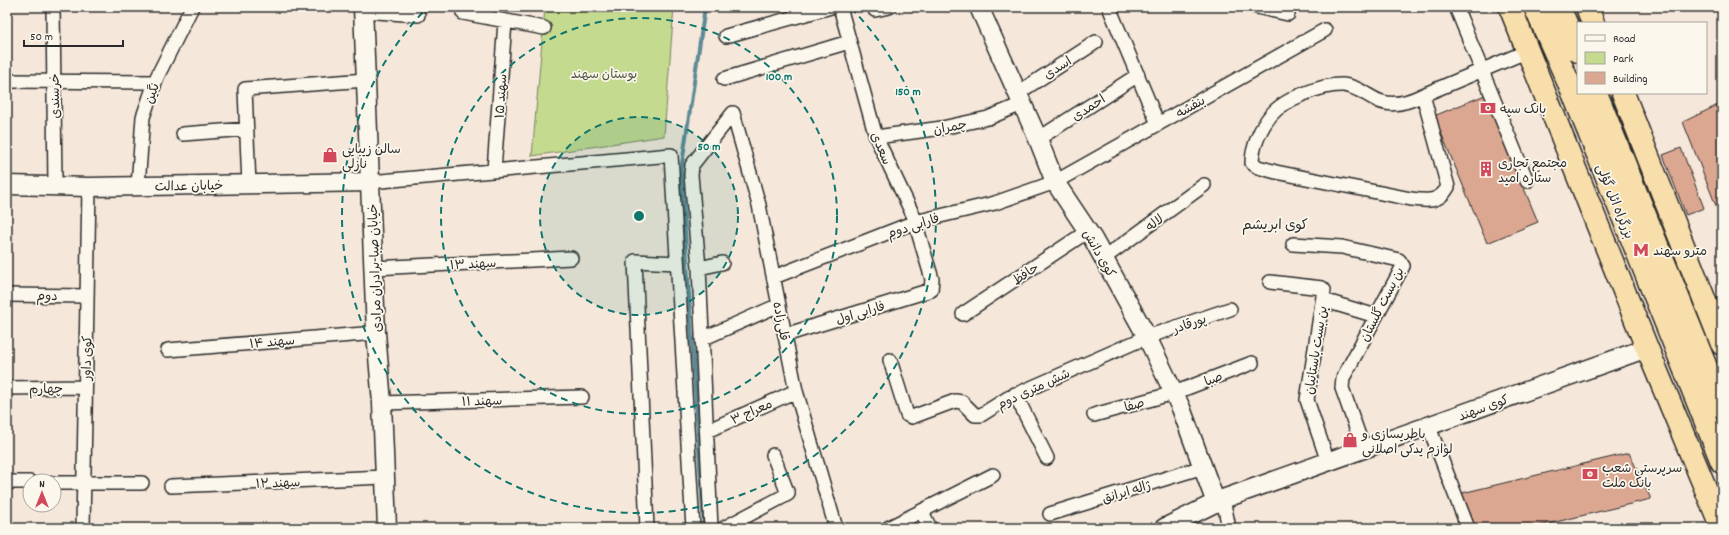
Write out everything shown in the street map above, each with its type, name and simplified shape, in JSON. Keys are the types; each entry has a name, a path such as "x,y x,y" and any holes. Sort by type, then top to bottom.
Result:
{"highway":[{"path":"1510,7 1647,348 1722,528"},
{"name":"بزرگراه ائل گؤلی","path":"1535,7 1571,88 1722,462"},
{"path":"1560,7 1577,49"},
{"path":"1587,7 1593,22"},
{"name":"بزرگراه ائل گؤلی","path":"1596,94 1722,407"},
{"path":"1623,94 1722,344"}],"main road":[{"name":"کوی دانش","path":"980,7 1038,139 1055,182 1088,231 1147,337 1174,393 1202,467 1220,501"},
{"name":"خیابان صبا-برادران مرادی","path":"363,9 376,333 382,403 387,528"},
{"name":"خیابان عدالت","path":"7,185 89,187 370,182"},
{"name":"کوی سهند","path":"1164,528 1220,501 1647,348"}],"street":[{"name":"خرسندی","path":"53,7 55,186"},
{"name":"نگین","path":"138,186 143,117 155,82 192,7"},
{"path":"726,36 831,7"},
{"name":"سعدی","path":"840,7 876,137 915,222 932,279 932,286"},
{"path":"875,10 889,7"},
{"path":"1108,7 1158,124"},
{"path":"1260,7 1288,14"},
{"path":"1456,7 1527,181"},
{"path":"363,9 418,15"},
{"path":"463,13 505,22 544,28"},
{"name":"سهند ۱۵","path":"494,170 505,22"},
{"name":"بنفشه","path":"1055,182 1326,30"},
{"path":"724,78 849,42"},
{"name":"اسدی","path":"1020,98 1096,42"},
{"path":"1423,95 1448,187 1444,195 1437,199 1411,199 1276,172 1258,167 1252,163 1252,156 1258,139 1271,115 1287,103 1313,90 1330,86 1344,85 1362,91 1380,102 1399,103 1415,99 1423,95 1528,51"},
{"name":"احمدی","path":"1038,139 1138,75"},
{"path":"249,184 245,89 366,80"},
{"path":"7,81 155,82"},
{"name":"چمران","path":"876,137 942,128 988,118 1020,98"},
{"name":"قلی‌زاده","path":"699,268 691,175 692,165 733,113 759,204 796,391 836,528"},
{"path":"183,134 246,129"},
{"path":"370,182 494,170 671,156 693,528"},
{"name":"فارابی دوم","path":"774,277 915,222 995,203 1055,182"},
{"name":"لاله","path":"1104,258 1204,185"},
{"name":"کوی داور","path":"83,528 89,187"},
{"name":"حافظ","path":"963,314 1088,231"},
{"name":"بن بست گلستان","path":"1293,244 1342,246 1399,260 1402,263 1403,266 1342,378 1342,388 1364,450"},
{"name":"سهند ۱۳","path":"374,268 571,258"},
{"path":"646,528 635,261 677,263"},
{"path":"711,528 699,268 722,263"},
{"name":"بن بست باستانیان","path":"1270,282 1322,288 1324,292 1307,400 1328,462"},
{"name":"فارابی اول","path":"785,335 931,290 932,286"},
{"name":"دوم","path":"7,295 87,296"},
{"path":"1323,300 1376,316"},
{"path":"702,339 779,306"},
{"name":"پورقادر","path":"1147,337 1230,309"},
{"name":"سهند ۱۴","path":"168,350 376,333"},
{"name":"شش متری دوم","path":"890,360 907,414 909,416 912,417 955,401 962,402 970,412 981,414 1015,394 1147,337"},
{"name":"صبا","path":"1174,393 1252,363"},
{"name":"چهارم","path":"7,388 85,388"},
{"name":"معراج ۳","path":"707,432 796,391"},
{"name":"صفا","path":"1094,415 1174,393"},
{"path":"1015,394 1047,458"},
{"name":"سهند ۱۱","path":"382,403 582,397"},
{"path":"1429,427 1468,528"},
{"path":"724,528 788,494 773,455"},
{"name":"ژاله ایرانق","path":"1050,514 1202,467"},
{"path":"888,528 993,476"},
{"name":"سهند ۱۲","path":"171,486 385,477"},
{"path":"7,482 22,482"},
{"path":"62,483 142,483"},
{"path":"1220,501 1229,528"},
{"path":"922,512 930,528"}],"green space":[{"name":"بوستان سهند","path":"545,7 674,7 664,136 532,156"}],"building":[{"name":"مجتمع تجاری ستاره امید","path":"1485,95 1538,222 1487,243 1434,116"},
{"path":"1722,103 1722,221 1683,122"},
{"path":"1681,148 1704,208 1686,215 1663,155"},
{"name":"سرپرستی شعب بانک ملت","path":"1629,453 1651,499 1531,528 1467,528 1454,495"}],"waterway":[{"path":"704,526 681,171 705,7"}],"place":[{"name":"بانک سپه","path":"1488,108"},
{"name":"سالن زیبایی نازلی","path":"330,155"},
{"name":"مجتمع تجاری ستاره امید","path":"1486,169"},
{"name":"مترو سهند","path":"1641,250"},
{"name":"باطریسازی و لوازم یدکی اصلانی","path":"1350,440"},
{"name":"سرپرستی شعب بانک ملت","path":"1590,474"}],"district":[{"name":"کوی ابریشم","path":"1275,224"}]}
